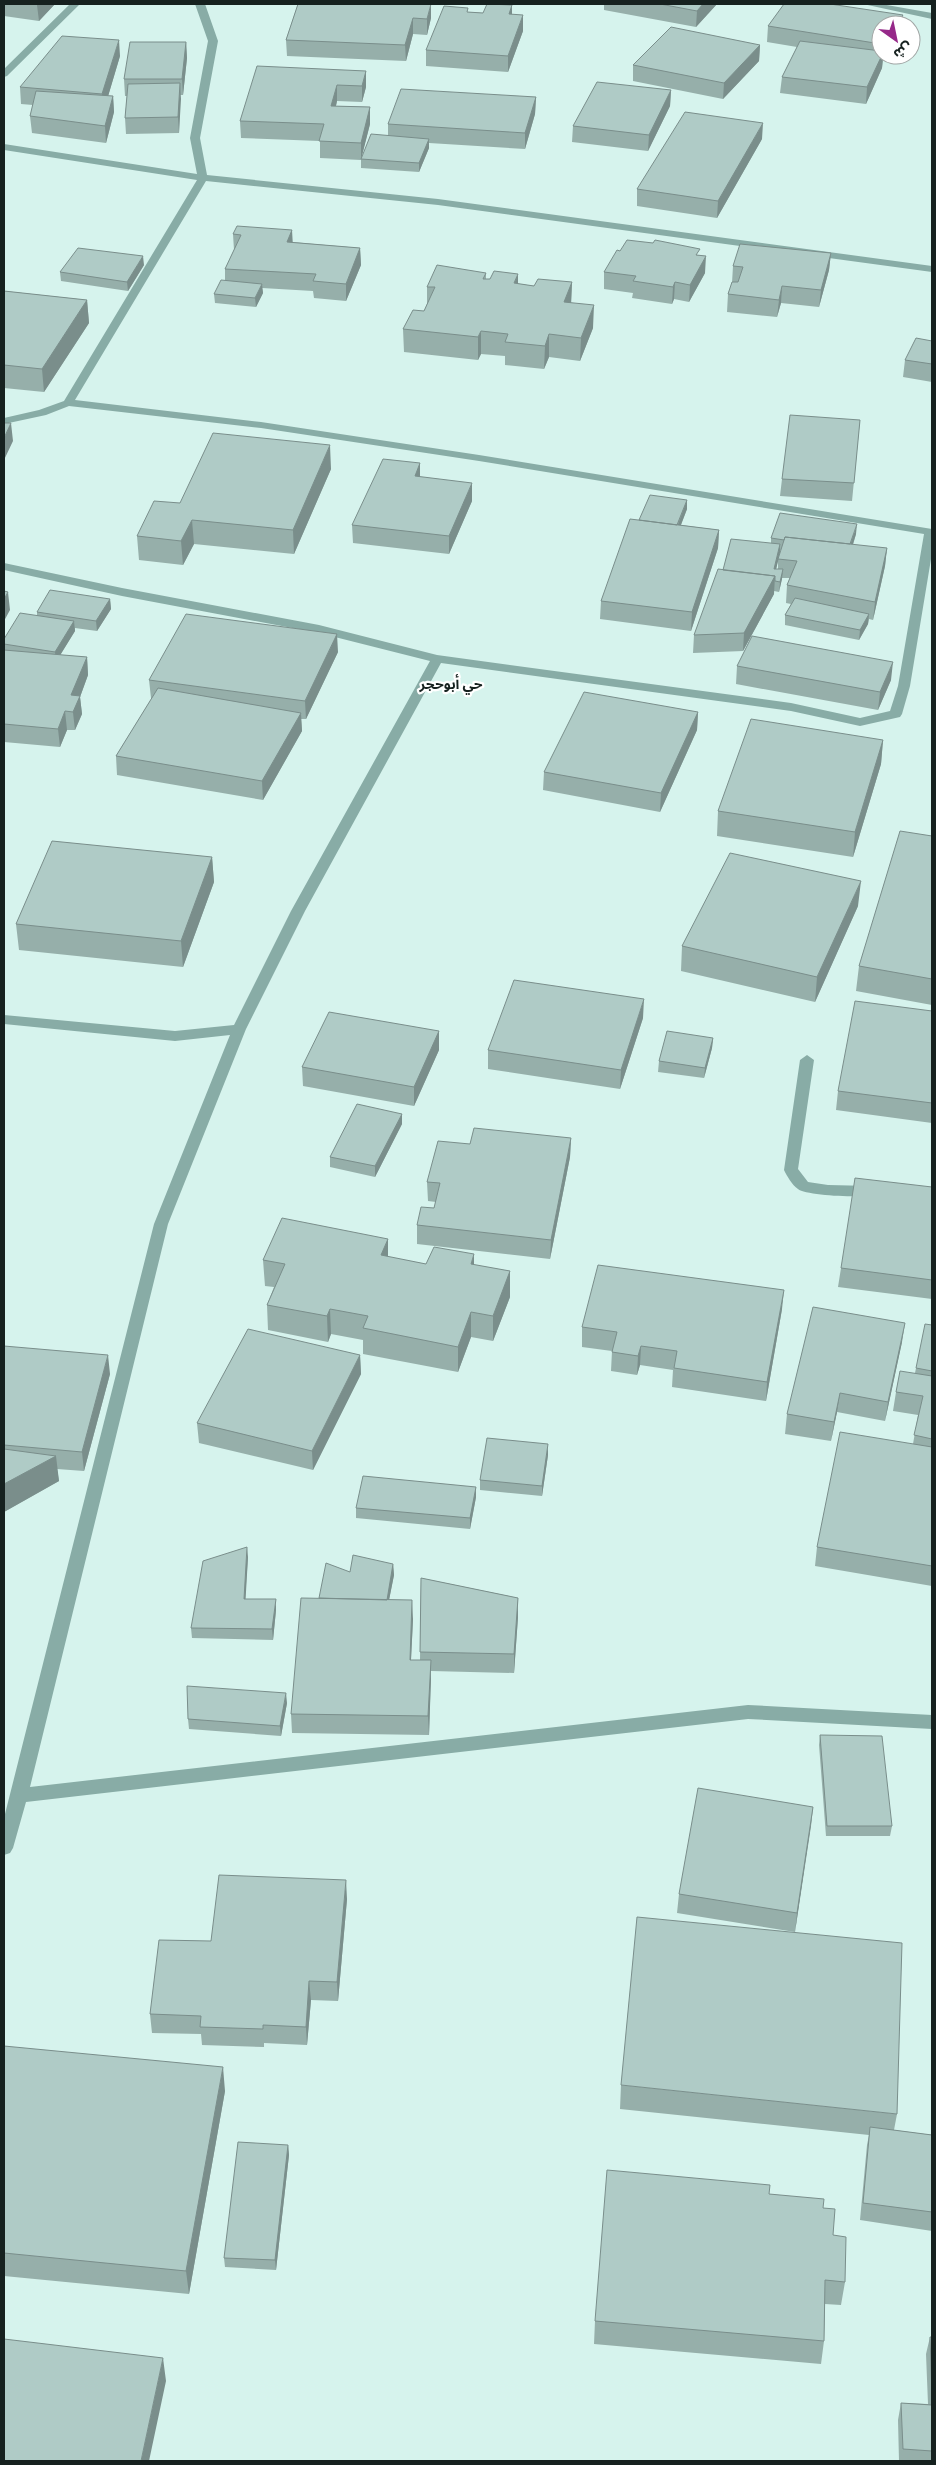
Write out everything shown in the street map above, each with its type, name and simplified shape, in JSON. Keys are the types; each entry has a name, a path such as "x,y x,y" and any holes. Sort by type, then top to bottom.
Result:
{"street":[{"path":"4,74 75,4"},
{"path":"68,403 203,178 195,138 213,41 200,4"},
{"path":"868,4 932,16"},
{"path":"4,147 203,178 438,202 932,269"},
{"path":"4,421 42,413 68,403 261,425 459,455 931,532 904,686 896,714 860,722 790,707 437,659 319,629 122,592 4,566"},
{"path":"4,1848 161,1224 239,1029 298,911 437,659"},
{"path":"4,1019 175,1036 239,1029"},
{"path":"807,1060 791,1170 803,1186 828,1190 889,1193"},
{"path":"18,1796 748,1712 932,1722"}],"building":[{"path":"298,4 431,4 427,19 413,18 405,45 286,40"},
{"path":"487,4 512,5 509,14 523,15 508,56 426,50 444,6 468,8 467,12 483,13"},
{"path":"660,4 703,4 697,11"},
{"path":"784,4 830,4 903,15 871,15 871,42 768,26"},
{"path":"671,27 760,45 724,83 633,65"},
{"path":"62,36 119,40 102,94 20,87"},
{"path":"800,41 871,50 871,65 877,65 867,87 782,77"},
{"path":"130,42 186,42 182,79 124,79"},
{"path":"257,66 366,71 362,86 337,85 331,106 370,107 361,143 319,141 324,124 240,121"},
{"path":"597,82 671,90 649,135 573,126"},
{"path":"180,83 178,117 125,118 128,84"},
{"path":"401,89 536,97 525,133 388,124"},
{"path":"36,91 113,96 105,126 30,116"},
{"path":"685,112 763,123 718,201 637,189"},
{"path":"371,134 429,139 419,163 361,159"},
{"path":"237,226 292,230 287,242 360,248 346,284 313,281 316,274 225,269 241,235 233,234"},
{"path":"627,240 653,243 655,240 700,249 696,255 706,256 690,285 675,282 673,287 633,281 636,276 604,272 617,250 620,251"},
{"path":"740,244 831,253 821,290 782,286 779,300 728,294 732,282 738,282 743,267 733,266"},
{"path":"78,248 143,256 127,282 60,272"},
{"path":"437,265 486,273 483,279 490,279 494,271 518,274 514,283 534,286 538,279 572,282 564,302 594,305 581,338 549,334 545,346 505,342 508,334 481,331 478,337 403,329 413,310 424,311 435,287 427,287"},
{"path":"221,280 262,284 255,298 214,294"},
{"path":"4,291 87,300 42,369 4,365"},
{"path":"916,338 932,341 932,364 905,360"},
{"path":"790,415 860,420 854,483 782,479"},
{"path":"4,423 11,423 4,438"},
{"path":"213,433 330,445 293,530 192,520 181,541 137,536 154,501 180,503"},
{"path":"383,459 420,463 415,476 472,483 449,536 352,525"},
{"path":"650,495 687,500 677,525 639,520"},
{"path":"780,513 857,524 850,544 785,537 784,540 771,538"},
{"path":"630,519 719,530 692,612 601,601"},
{"path":"785,537 887,548 875,602 787,585 797,561 778,559"},
{"path":"731,539 780,544 774,569 783,569 780,582 775,581 775,576 723,570"},
{"path":"718,569 775,576 744,633 694,635"},
{"path":"50,590 110,599 96,621 37,612"},
{"path":"4,591 8,592 4,599"},
{"path":"795,598 869,614 860,630 785,615"},
{"path":"20,613 74,621 55,652 4,644 4,639"},
{"path":"186,614 337,634 305,701 149,680"},
{"path":"752,636 893,662 880,692 737,666"},
{"path":"4,650 87,657 71,695 80,696 73,712 65,711 58,729 4,724"},
{"path":"158,688 301,713 262,781 116,756"},
{"path":"584,692 698,712 661,793 544,772"},
{"path":"751,719 883,740 855,832 718,811"},
{"path":"900,831 932,836 932,979 859,966"},
{"path":"52,841 212,857 181,941 16,924"},
{"path":"730,853 861,881 817,977 682,946"},
{"path":"514,980 644,999 621,1070 488,1050"},
{"path":"855,1001 932,1011 932,1103 838,1091"},
{"path":"329,1012 439,1031 414,1087 302,1067"},
{"path":"667,1031 713,1038 705,1068 659,1061"},
{"path":"357,1104 402,1114 375,1166 330,1157"},
{"path":"474,1128 571,1138 551,1240 417,1225 421,1207 434,1208 440,1183 427,1182 438,1141 470,1144"},
{"path":"855,1178 932,1187 932,1280 841,1268"},
{"path":"282,1218 388,1239 381,1255 426,1264 434,1247 474,1254 471,1264 510,1271 493,1316 471,1312 458,1347 363,1328 368,1316 330,1309 327,1316 267,1305 285,1264 263,1260"},
{"path":"598,1265 784,1290 767,1382 674,1368 677,1351 641,1346 638,1356 612,1352 617,1332 582,1327"},
{"path":"813,1307 905,1323 888,1402 840,1393 834,1422 787,1414"},
{"path":"925,1324 932,1325 932,1371 916,1368"},
{"path":"248,1329 360,1355 312,1451 197,1423"},
{"path":"4,1346 108,1355 82,1452 4,1445"},
{"path":"900,1371 932,1376 932,1439 914,1435 923,1396 896,1392"},
{"path":"840,1432 932,1447 932,1566 817,1547"},
{"path":"487,1438 548,1444 542,1486 480,1480"},
{"path":"4,1449 56,1456 4,1484"},
{"path":"363,1476 476,1487 470,1518 356,1508"},
{"path":"247,1547 244,1599 276,1599 272,1629 191,1628 203,1561"},
{"path":"353,1555 393,1564 387,1600 319,1598 326,1563 350,1572"},
{"path":"421,1578 518,1598 514,1654 420,1652"},
{"path":"301,1598 412,1600 410,1660 431,1660 428,1716 291,1714"},
{"path":"187,1686 286,1693 280,1726 188,1719"},
{"path":"820,1735 882,1736 892,1826 827,1826"},
{"path":"698,1788 813,1807 797,1913 679,1894"},
{"path":"219,1875 346,1880 337,1982 309,1981 306,2027 263,2025 263,2029 200,2027 201,2016 150,2014 159,1940 211,1941"},
{"path":"637,1917 902,1943 897,2114 621,2085"},
{"path":"4,2046 223,2067 186,2271 4,2253"},
{"path":"870,2127 932,2135 932,2212 863,2203"},
{"path":"238,2142 288,2145 275,2260 224,2258"},
{"path":"607,2170 770,2185 769,2194 824,2199 823,2208 835,2209 833,2235 846,2237 845,2282 825,2280 824,2341 595,2321"},
{"path":"930,2337 932,2337 932,2395"},
{"path":"4,2339 163,2358 141,2461 4,2461"},
{"path":"901,2403 932,2405 932,2451 903,2449"}],"district":[{"name":"حي أبوحجر","path":"451,684"}]}
